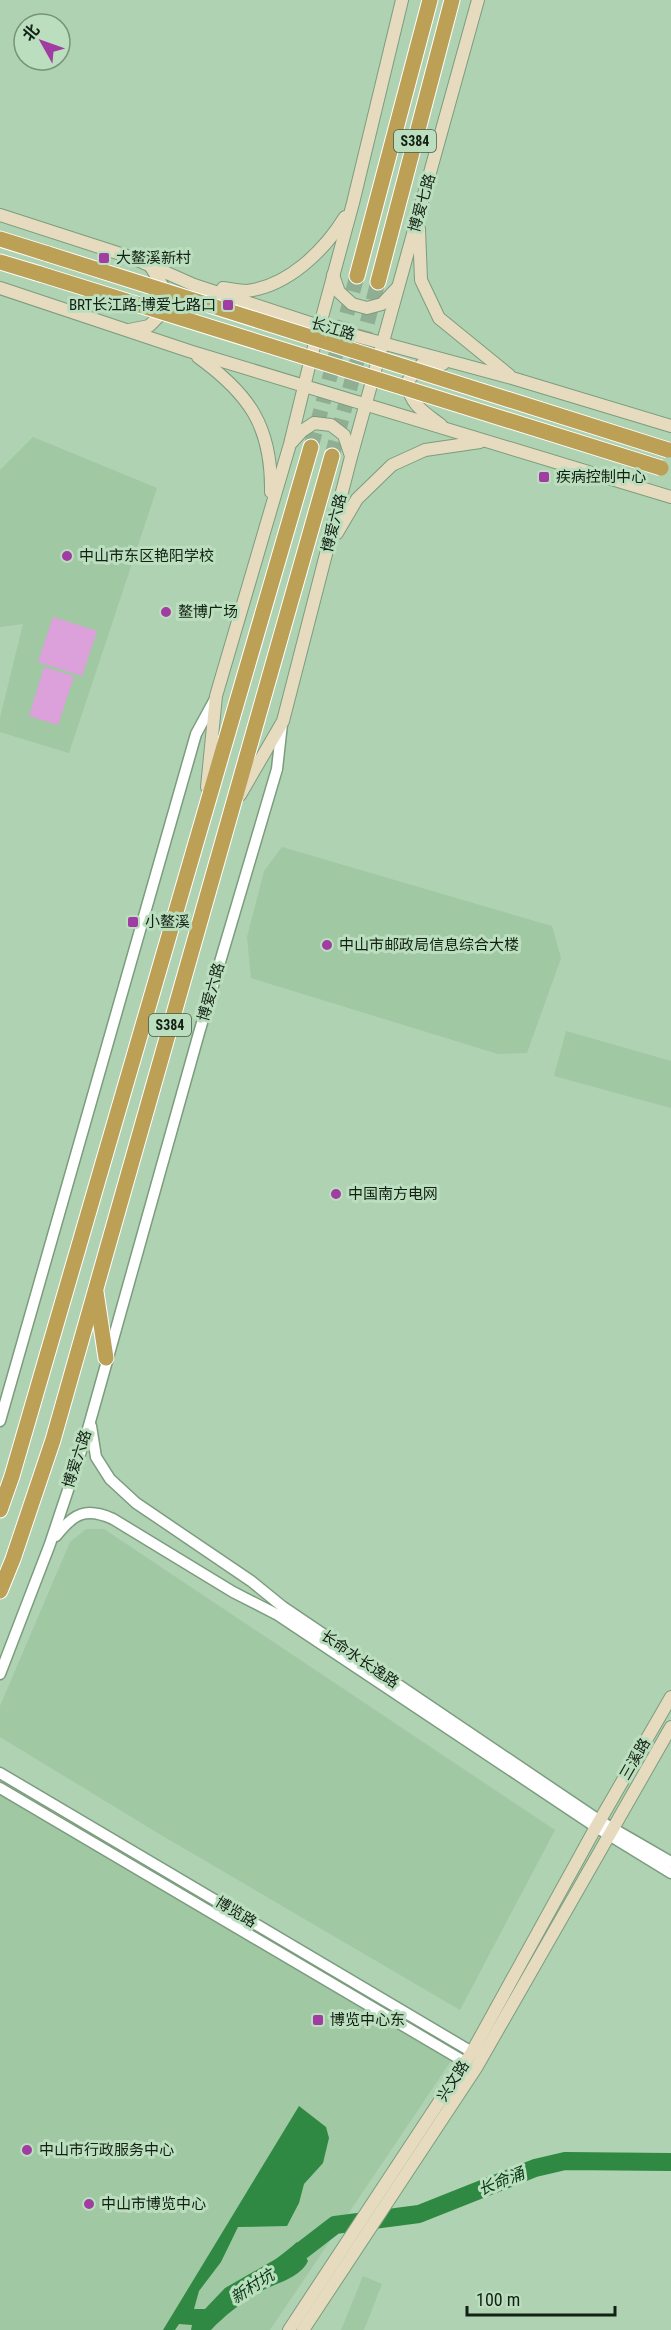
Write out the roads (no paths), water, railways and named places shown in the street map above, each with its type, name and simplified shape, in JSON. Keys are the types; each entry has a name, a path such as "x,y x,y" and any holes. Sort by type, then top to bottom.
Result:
{"highway":[{"name":"S384","path":"357,276 430,0"},
{"name":"博爱七路","path":"378,282 452,0"},
{"name":"长江路","path":"0,239 670,451"},
{"path":"0,262 666,470"},
{"name":"S384","path":"0,1510 12,1476 311,447"},
{"name":"博爱六路","path":"0,1591 53,1440 332,456"},
{"path":"95,1287 106,1358"}],"main road":[{"path":"205,812 216,696 290,444 353,203 402,0"},
{"name":"博爱七路","path":"375,372 478,0"},
{"path":"194,285 245,291 268,286 305,264 333,235 353,203"},
{"name":"长江路","path":"0,215 133,258 194,285 319,326 512,378 671,426"},
{"path":"418,216 421,280 439,318 512,378"},
{"path":"128,330 149,326 157,318 165,290 151,266"},
{"path":"333,274 339,292 352,304 367,308 382,304 399,286"},
{"path":"0,288 189,351 671,497"},
{"path":"189,351 218,372 248,401 262,429 272,464 271,509"},
{"path":"446,429 418,407 409,396 407,382 422,364 471,367"},
{"name":"博爱六路","path":"282,721 375,372"},
{"path":"290,444 302,431 314,423 331,425 344,435 351,457"},
{"path":"328,547 357,499 392,465 425,450 485,441"},
{"path":"230,812 282,721"},
{"name":"三溪路","path":"598,1824 671,1697"},
{"name":"三溪路","path":"610,1831 671,1727"},
{"name":"兴文路","path":"289,2330 371,2205 474,2060 598,1824"},
{"name":"兴文路","path":"303,2330 384,2207 610,1831"}],"street":[{"path":"0,1421 196,734 216,696"},
{"name":"博爱六路","path":"0,1674 50,1544 90,1420 277,769 282,721"},
{"name":"长命水长逸路","path":"90,1420 96,1457 110,1479 136,1503 598,1824"},
{"name":"长命水长逸路","path":"50,1544 65,1524 79,1515 95,1511 113,1519 233,1592 278,1615 598,1824 671,1862"},
{"name":"博览路","path":"0,1773 474,2060"},
{"name":"博览路","path":"0,1788 474,2060"},
{"name":"长命水长逸路","path":"610,1831 671,1873"}],"water":[{"name":"新村坑","path":"299,2106 326,2127 329,2138 323,2163 304,2184 299,2203 287,2226 238,2227 221,2262 199,2291 194,2309 205,2309 225,2288 281,2256 297,2242 308,2261 298,2273 250,2298 211,2330 191,2330 192,2325 179,2324 175,2330 163,2330"}],"waterway":[{"name":"长命涌","path":"283,2265 335,2225 419,2214 535,2168 565,2161 671,2162"}],"tunnel":[{"path":"311,447 357,276"},
{"path":"332,456 378,282"}],"place":[{"name":"大鳌溪新村","path":"104,258"},
{"name":"BRT长江路-博爱七路口","path":"228,305"},
{"name":"疾病控制中心","path":"544,477"},
{"name":"中山市东区艳阳学校","path":"67,556"},
{"name":"鳌博广场","path":"166,612"},
{"name":"小鳌溪","path":"133,922"},
{"name":"中山市邮政局信息综合大楼","path":"327,945"},
{"name":"中国南方电网","path":"336,1194"},
{"name":"博览中心东","path":"318,2020"},
{"name":"中山市行政服务中心","path":"27,2150"},
{"name":"中山市博览中心","path":"89,2204"}]}
